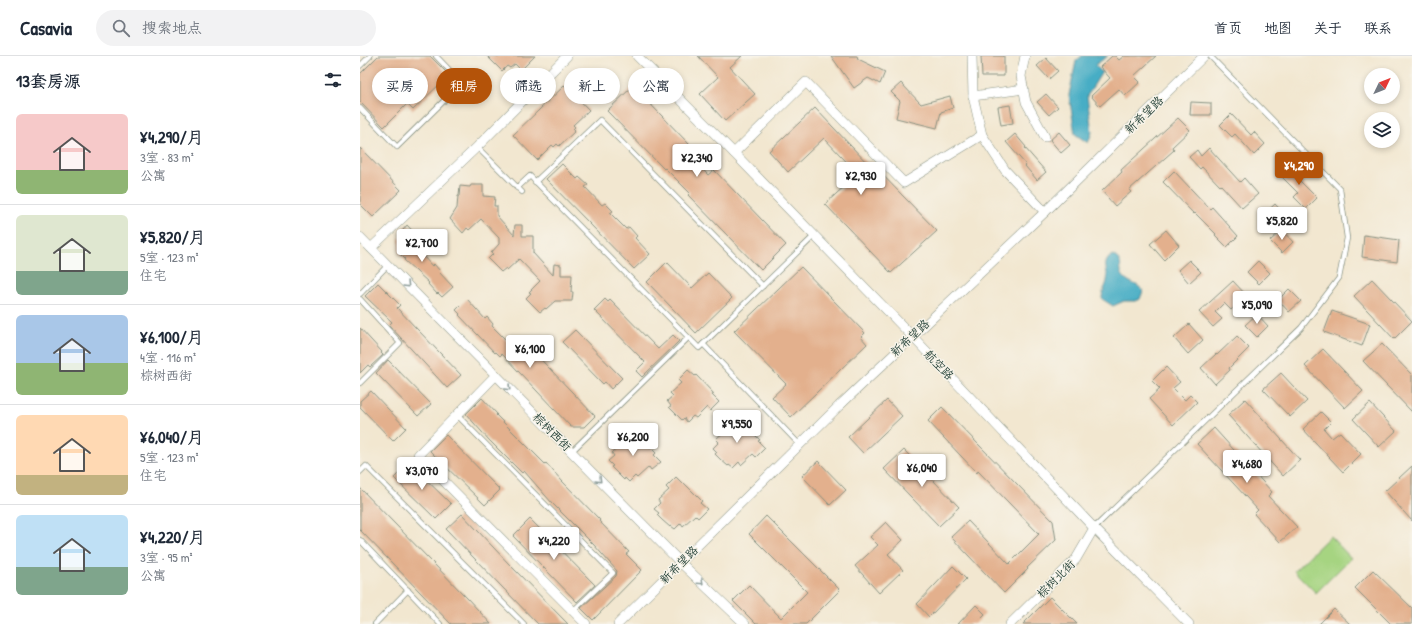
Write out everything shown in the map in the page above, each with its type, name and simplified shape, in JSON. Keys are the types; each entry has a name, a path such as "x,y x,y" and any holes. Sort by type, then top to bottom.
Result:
{"street":[{"path":"371,248 477,146 567,56"},
{"name":"航空路","path":"637,56 734,153 912,336 1094,528 1190,624"},
{"path":"972,56 973,96 982,135 1005,170 1045,212"},
{"path":"1025,56 1021,76 1026,102 1045,137"},
{"name":"新希望路","path":"618,624 912,336 1045,212 1204,56"},
{"path":"734,153 806,82 904,183 982,135"},
{"path":"973,96 1024,89"},
{"name":"棕树西街","path":"360,237 681,563 746,624"},
{"path":"496,375 418,455 586,624"},
{"name":"棕树北街","path":"1010,624 1076,559 1094,528"}],"lane":[{"path":"360,66 370,56"},
{"path":"360,108 397,147 460,85 460,81 436,56"},
{"path":"1094,528 1301,328 1339,278 1347,238 1340,188 1210,56"},
{"path":"535,182 600,120 763,286"},
{"path":"477,146 522,192"},
{"path":"517,188 530,176 699,348 814,236"},
{"path":"360,294 388,265"},
{"path":"360,299 400,343 360,383"},
{"path":"572,452 688,338"},
{"path":"703,344 800,445"},
{"path":"457,415 613,573 573,611"},
{"path":"360,472 366,466 524,624"},
{"path":"360,540 440,624"},
{"path":"375,624 408,590"}],"green space":[{"path":"1330,536 1351,558 1316,593 1294,571"}],"water":[{"path":"1082,56 1108,56 1095,65 1102,72 1087,96 1092,132 1088,143 1075,134 1069,95 1076,61"},
{"path":"1112,255 1119,260 1121,273 1123,276 1128,281 1139,286 1143,291 1140,299 1135,301 1124,301 1113,306 1102,299 1107,281 1106,262"}],"building":[{"path":"378,56 430,56 442,68 436,68 436,88 428,95 428,68 372,68 372,104 407,104 384,127 360,102 360,74"},
{"path":"487,56 535,56 523,68 519,68 515,64 510,68 507,66 500,69"},
{"path":"698,56 742,56 730,67 755,94 725,121 700,94 718,77"},
{"path":"831,56 857,56 858,59 885,72 880,84 868,78 854,88"},
{"path":"981,56 1004,56 1004,76 982,76"},
{"path":"1112,56 1115,56 1119,60 1124,56 1156,56 1134,76 1140,82 1125,96 1119,89 1100,106 1091,96 1110,78 1100,67"},
{"path":"1046,58 1058,71 1049,79 1037,66"},
{"path":"901,83 921,104 950,96 953,108 941,112 937,128 896,118 900,101 891,92"},
{"path":"564,86 564,104 583,104 589,110 573,125 575,127 573,129 575,131 559,146 557,144 554,147 552,145 537,160 513,135 545,104 556,104 556,94"},
{"path":"628,91 628,104 650,104 689,144 684,150 708,175 714,170 786,245 761,270 688,195 690,193 607,111 614,104 620,104 620,98"},
{"path":"1046,94 1058,107 1049,115 1037,102"},
{"path":"1191,102 1211,103 1211,115 1190,115"},
{"path":"407,104 419,104 413,110"},
{"path":"1010,105 1013,123 1001,125 998,107"},
{"path":"815,108 868,164 870,162 937,231 891,273 825,204 858,174 824,138 788,172 769,151"},
{"path":"1231,114 1251,135 1254,132 1265,144 1254,155 1235,134 1232,137 1220,125"},
{"path":"1178,118 1190,130 1172,147 1174,150 1129,190 1131,192 1115,206 1102,191 1122,172 1121,170"},
{"path":"1059,132 1070,145 1061,153 1050,140"},
{"path":"1015,134 1046,172 1037,180 1006,142"},
{"path":"360,148 401,190 373,217 360,204"},
{"path":"1209,148 1240,182 1244,178 1258,194 1242,208 1221,185 1220,186 1202,167 1200,169 1189,157 1197,150 1201,156"},
{"path":"562,164 577,179 579,177 588,185 585,187 602,205 605,203 613,211 610,213 626,229 629,227 637,236 635,238 650,254 634,269 546,179"},
{"path":"1292,164 1303,176 1299,180 1317,198 1306,209 1294,197 1298,193 1280,175"},
{"path":"1174,171 1210,209 1212,207 1238,236 1227,247 1215,235 1216,234 1163,182"},
{"path":"471,185 483,185 483,196 495,197 494,206 497,206 497,216 514,235 515,225 522,225 522,236 533,236 533,253 553,275 554,264 561,265 561,275 572,275 572,301 555,301 540,312 526,298 531,293 529,292 540,281 519,259 507,270 506,268 501,272 488,259 499,244 499,238 481,219 469,230 467,228 463,233 450,219 457,208 460,186 470,187"},
{"path":"1275,204 1286,216 1275,227 1263,215"},
{"path":"407,225 419,238 416,241 416,247 424,254 423,256 432,266 434,264 440,271 439,272 453,287 442,297 438,293 437,294 428,284 429,283 404,260 405,259 399,253 399,238 402,239 403,230"},
{"path":"1166,230 1179,245 1164,260 1150,244"},
{"path":"1282,230 1293,242 1282,253 1270,241"},
{"path":"1364,235 1399,240 1397,262 1362,257"},
{"path":"1189,260 1201,272 1189,283 1178,270"},
{"path":"1258,261 1270,273 1259,284 1247,272"},
{"path":"667,262 692,288 708,273 732,298 696,333 647,282"},
{"path":"801,267 865,333 861,337 867,344 791,417 772,397 786,384 734,331"},
{"path":"1372,279 1412,321 1394,339 1354,296"},
{"path":"1233,281 1247,296 1231,310 1224,303 1215,312 1222,319 1213,327 1199,312"},
{"path":"378,283 400,305 397,308 461,375 447,388 389,325 392,322 365,296"},
{"path":"1289,289 1301,301 1289,312 1278,300"},
{"path":"467,299 485,319 487,317 493,324 492,326 507,341 509,340 519,351 526,344 595,416 584,427 571,427 502,354 500,356 496,352 495,353 459,315 460,314 456,310"},
{"path":"605,299 608,302 610,300 658,349 673,335 679,341 642,377 636,371 645,362 594,310"},
{"path":"1332,311 1370,324 1362,346 1324,332"},
{"path":"1257,314 1268,326 1257,337 1245,325"},
{"path":"1189,324 1203,340 1188,354 1174,338"},
{"path":"360,328 383,355 370,367 368,365 360,373"},
{"path":"575,330 622,378 611,389 605,382 603,384 562,342"},
{"path":"1237,336 1249,348 1229,368 1230,370 1215,384 1201,368"},
{"path":"1382,344 1412,375 1412,412 1363,361"},
{"path":"1323,349 1363,391 1345,408 1305,366"},
{"path":"388,360 431,404 418,416 376,373"},
{"path":"1166,367 1180,382 1173,388 1185,400 1190,395 1197,402 1173,425 1149,399 1160,389 1152,381"},
{"path":"688,370 695,376 696,375 714,394 712,395 719,402 710,411 707,407 696,418 693,416 687,422 684,418 682,420 669,407 671,406 667,401 673,396 670,393 681,383 678,380"},
{"path":"1281,373 1307,401 1290,417 1263,389"},
{"path":"371,391 406,428 393,441 360,407 360,401"},
{"path":"482,398 497,414 496,415 545,464 546,463 600,520 599,521 629,552 626,554 642,570 593,620 581,608 616,576 617,571 594,545 552,503 524,471 522,473 489,440 466,414"},
{"path":"1245,399 1300,460 1283,476 1228,415"},
{"path":"887,400 902,416 863,453 848,437"},
{"path":"1370,403 1396,431 1379,447 1353,419"},
{"path":"942,407 1053,521 1056,540 1004,593 951,537 968,521 1009,564 1039,534 978,471 977,473 928,421"},
{"path":"1321,412 1331,422 1324,429 1332,438 1340,432 1361,454 1343,472 1303,429"},
{"path":"734,416 760,440 758,441 765,448 756,457 753,454 741,465 739,462 733,468 729,465 728,466 715,454 717,452 713,448 719,442 716,439 727,429 724,426"},
{"path":"1214,428 1272,492 1268,496 1297,527 1280,542 1254,514 1258,510 1197,444"},
{"path":"630,430 637,436 638,435 656,453 654,455 661,462 651,470 649,467 637,478 635,476 629,482 625,478 624,480 611,467 613,466 608,461 614,456 612,453 623,443 620,440"},
{"path":"446,435 500,490 485,505 430,451"},
{"path":"904,450 959,507 939,526 884,469"},
{"path":"818,461 846,490 830,505 802,476"},
{"path":"409,463 451,504 436,519 394,478"},
{"path":"1412,466 1412,521 1385,491"},
{"path":"676,477 702,501 700,503 707,509 698,518 695,515 683,526 681,523 675,529 671,526 670,527 662,520 657,515 659,513 654,509 660,503 658,500 669,490 666,487"},
{"path":"360,488 491,624 451,624 360,530"},
{"path":"462,514 568,624 538,624 446,529"},
{"path":"766,516 840,590 806,624 756,624 733,601 749,585 781,618 807,592 749,534"},
{"path":"530,519 595,585 577,602 513,536"},
{"path":"886,522 903,540 888,554 903,570 879,593 855,566 878,545 870,537"},
{"path":"953,566 966,579 929,617 917,604"},
{"path":"1373,570 1412,608 1412,624 1391,624 1355,588"},
{"path":"1050,597 1077,624 1023,624"},
{"path":"976,605 985,614 975,624 958,624"},
{"path":"1334,609 1350,624 1319,624"}]}
